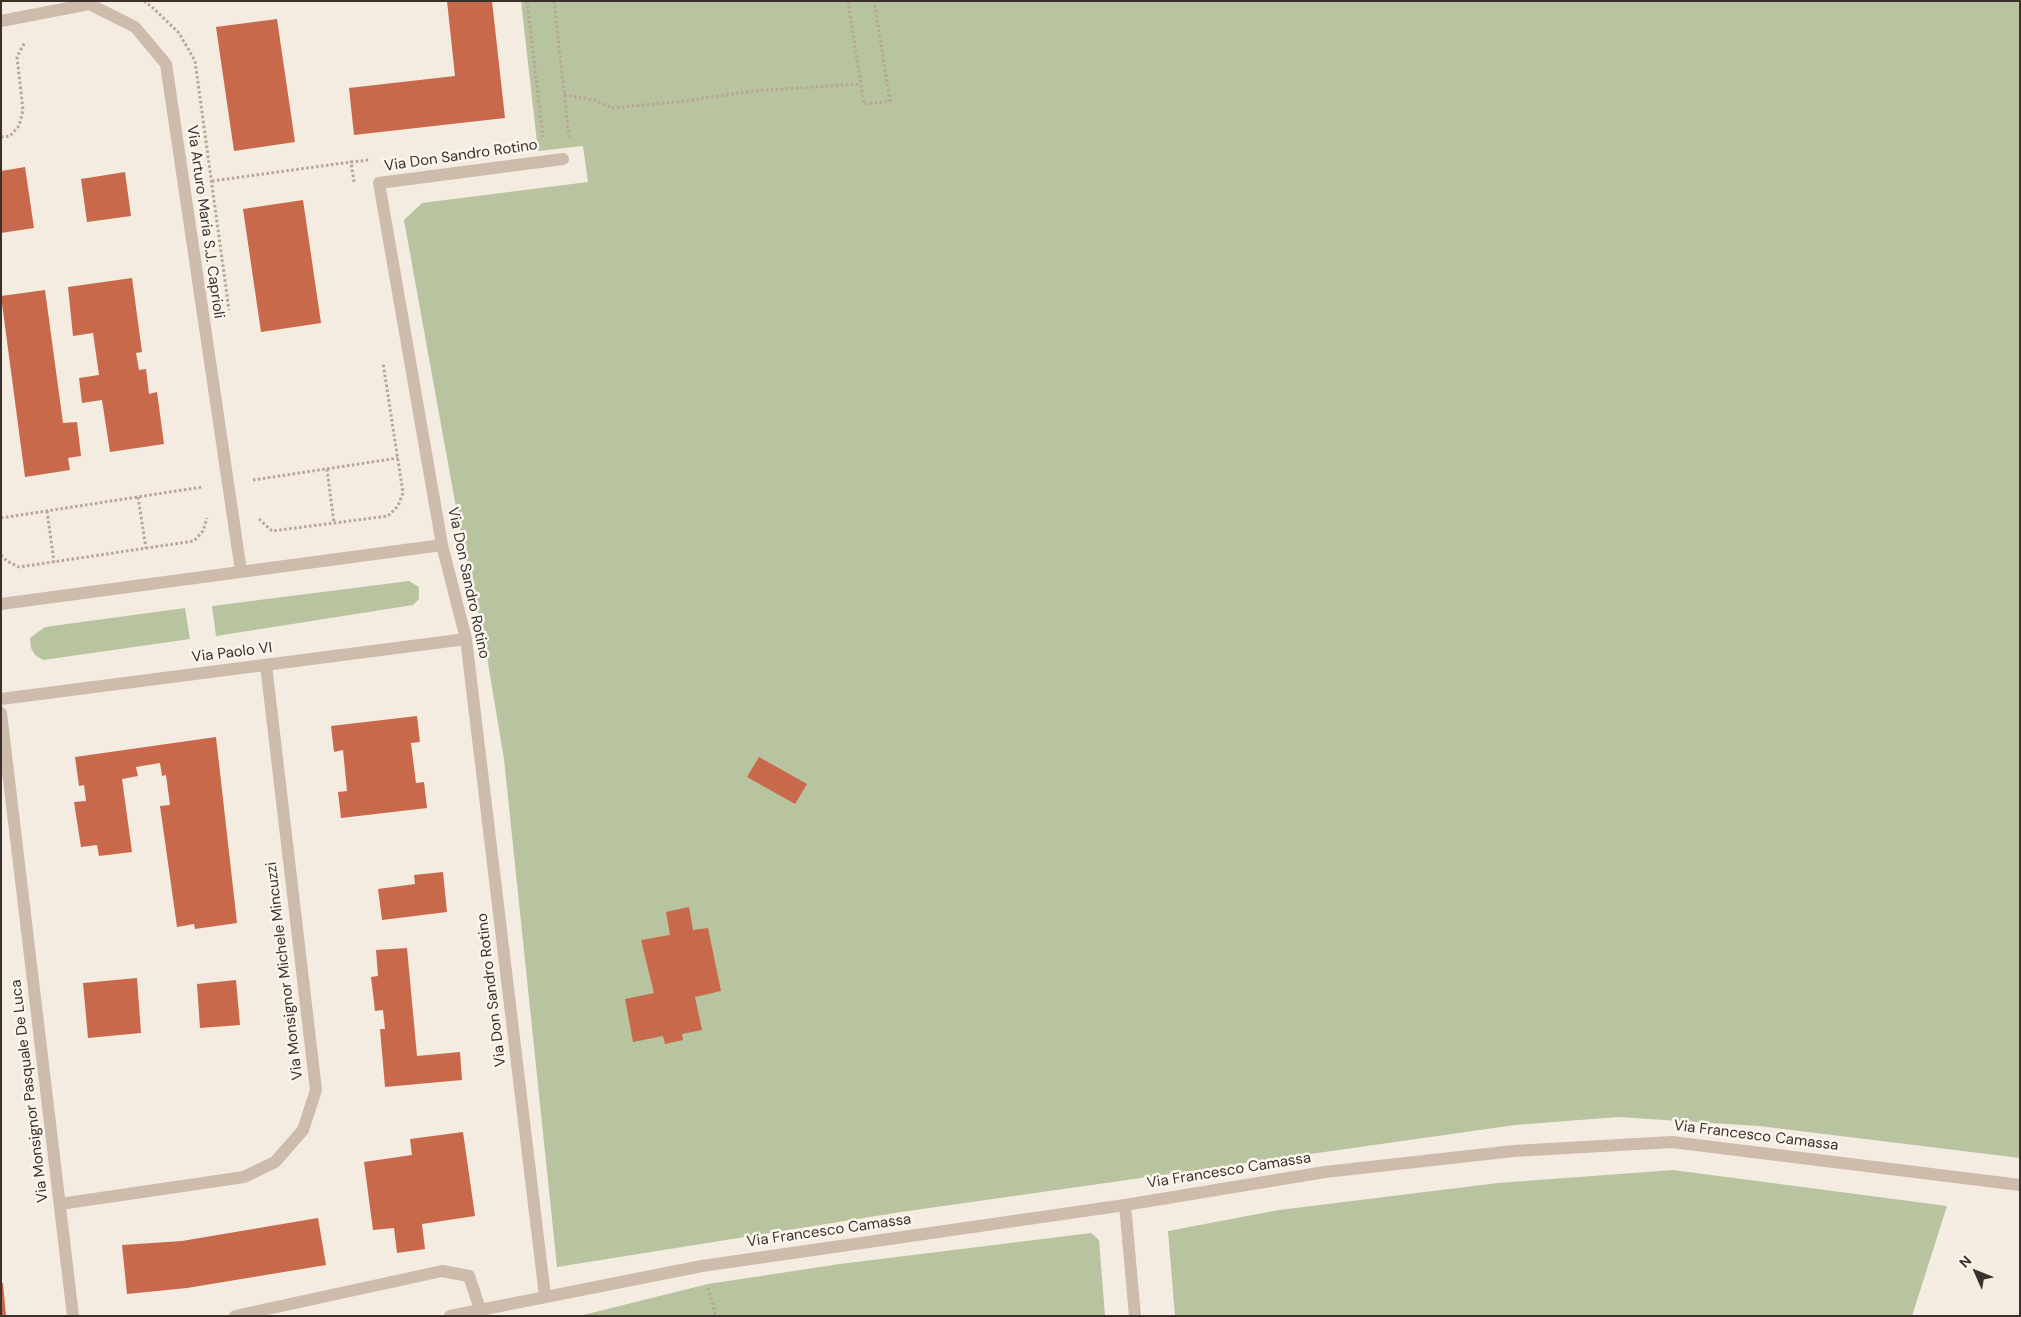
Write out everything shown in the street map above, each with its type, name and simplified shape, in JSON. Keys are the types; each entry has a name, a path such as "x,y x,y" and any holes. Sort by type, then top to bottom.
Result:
{"street":[{"name":"Via Arturo Maria S.J. Caprioli","path":"1,21 89,4 135,27 166,64 240,571"},
{"name":"Via Don Sandro Rotino","path":"544,1296 466,639 442,545 379,183 563,159"},
{"path":"1,604 442,545"},
{"name":"Via Paolo VI","path":"1,700 466,639"},
{"name":"Via Monsignor Michele Mincuzzi","path":"60,1204 244,1177 275,1162 304,1130 316,1090 266,665"},
{"name":"Via Monsignor Pasquale De Luca","path":"1,713 74,1316"},
{"name":"Via Francesco Camassa","path":"450,1316 702,1266 1125,1205 1334,1171 1514,1151 1672,1142 2020,1185"},
{"path":"1125,1205 1135,1316"},
{"path":"235,1316 442,1271 469,1276 480,1309"}],"path":[{"path":"144,1 179,33 195,61 230,316"},
{"path":"527,1 544,142"},
{"path":"554,1 569,138 561,139"},
{"path":"848,1 864,104 890,102 874,1"},
{"path":"1,137 10,136 19,126 23,110 17,57 23,43 32,39"},
{"path":"564,95 594,100 612,108 685,101 752,91 860,84"},
{"path":"212,181 370,160"},
{"path":"350,162 355,191"},
{"path":"258,518 272,531 388,516 398,506 403,493 382,355"},
{"path":"254,489 252,480 398,458"},
{"path":"327,469 334,523"},
{"path":"201,477 203,495"},
{"path":"1,518 202,487"},
{"path":"138,497 146,548"},
{"path":"47,511 54,562"},
{"path":"1,555 7,561 19,567 194,541 203,532 207,521 206,512"}],"green space":[{"path":"521,1 2020,1 2020,1158 1759,1126 1618,1117 1515,1125 901,1212 557,1267 504,759 483,633 459,524 404,220 422,203 588,182 583,146 538,151"},
{"path":"409,581 419,587 419,599 413,605 216,636 212,606"},
{"path":"185,608 190,639 43,660 35,655 31,648 30,638 45,627"},
{"path":"1673,1170 1947,1206 1912,1316 1175,1316 1168,1231 1279,1210 1498,1183"},
{"path":"1091,1233 1099,1240 1105,1316 579,1316 708,1284 840,1264"}],"building":[{"path":"447,1 492,1 505,118 354,135 349,88 455,76"},
{"path":"277,19 295,142 234,151 216,27"},
{"path":"25,167 34,228 1,233 1,171"},
{"path":"125,172 131,216 87,222 81,179"},
{"path":"303,200 321,323 261,332 243,209"},
{"path":"132,278 142,352 136,353 139,370 146,369 149,394 157,392 164,444 110,452 102,400 82,403 79,378 99,375 93,333 73,336 68,287"},
{"path":"45,290 63,423 77,422 81,456 68,458 70,470 25,477 1,296"},
{"path":"417,716 420,742 411,743 416,783 424,782 427,808 341,818 338,792 347,791 343,750 334,752 331,726"},
{"path":"216,737 237,923 195,929 194,924 177,927 160,806 170,805 166,775 162,776 160,763 136,767 138,776 122,779 132,852 99,856 97,845 81,847 74,802 86,801 84,785 79,786 75,757"},
{"path":"759,757 807,784 795,804 747,777"},
{"path":"443,872 447,912 382,920 378,889 415,884 414,875"},
{"path":"689,907 693,930 708,928 721,991 695,997 702,1030 682,1034 683,1040 665,1044 663,1036 633,1042 625,999 654,993 641,940 670,935 666,912"},
{"path":"407,948 417,1056 460,1052 462,1080 385,1087 380,1029 385,1029 383,1010 375,1011 371,977 378,976 376,950"},
{"path":"137,978 141,1033 88,1038 83,983"},
{"path":"236,980 240,1025 200,1028 197,984"},
{"path":"463,1132 475,1216 422,1224 425,1249 397,1253 394,1228 373,1230 364,1162 412,1155 410,1139"},
{"path":"318,1218 326,1265 187,1288 127,1294 122,1245 182,1241"},
{"path":"1,1283 3,1283 6,1316 1,1316"}]}
